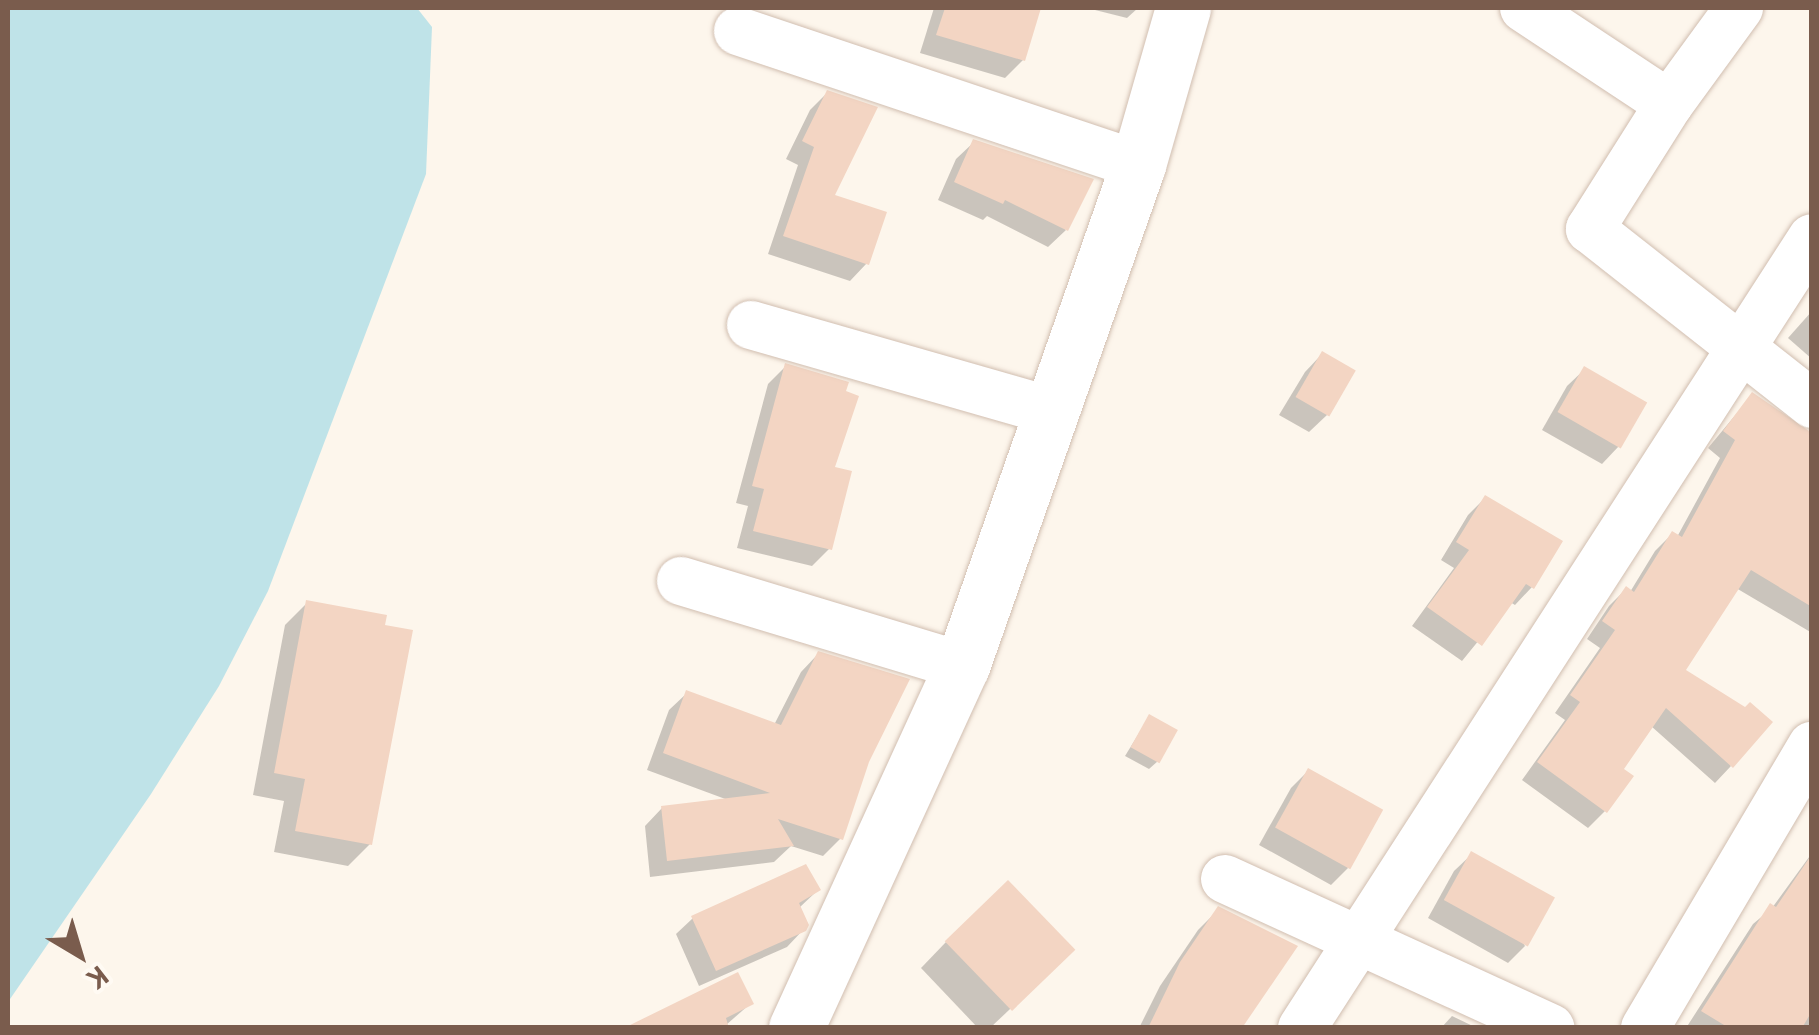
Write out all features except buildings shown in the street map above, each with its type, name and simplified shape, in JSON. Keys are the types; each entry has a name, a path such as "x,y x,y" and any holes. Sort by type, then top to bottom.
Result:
{"street":[{"path":"796,1028 962,666 1138,165 1183,8"},
{"path":"1524,8 1669,104"},
{"path":"1739,8 1669,104 1590,229 1812,404"},
{"path":"738,31 1138,165"},
{"path":"1302,1028 1812,238"},
{"path":"751,325 1054,412"},
{"path":"681,581 962,666"},
{"path":"1645,1028 1812,746"},
{"path":"1225,880 1550,1028"}],"water":[{"path":"8,8 417,8 432,27 426,174 268,591 219,686 151,794 8,1002"}]}
